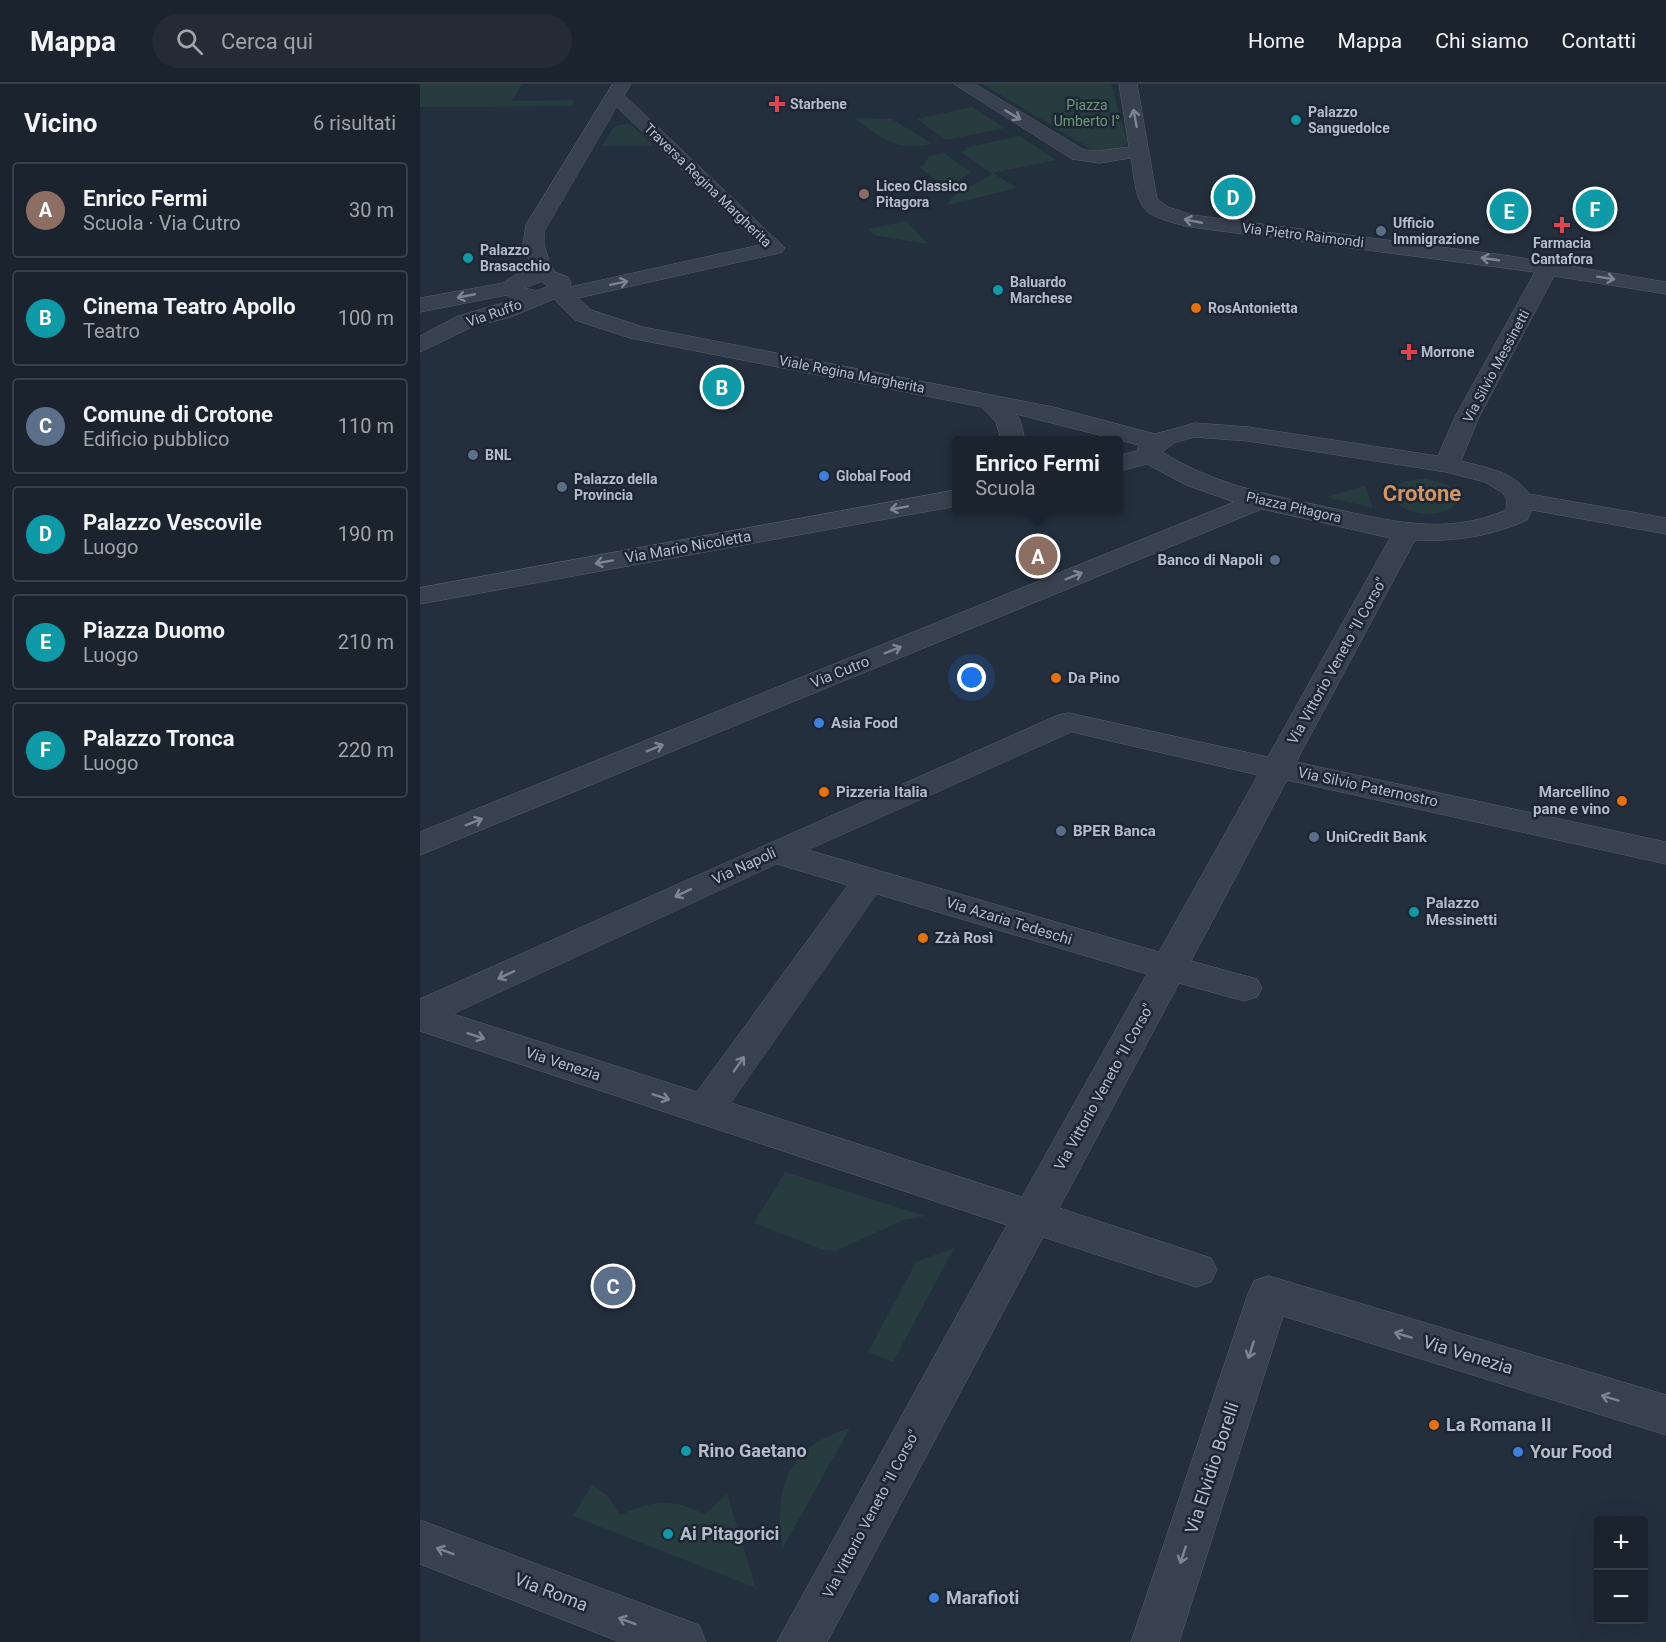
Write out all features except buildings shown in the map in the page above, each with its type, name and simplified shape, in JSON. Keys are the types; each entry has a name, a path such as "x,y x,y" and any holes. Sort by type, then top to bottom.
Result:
{"street":[{"path":"963,84 1079,154 1099,157 1141,151"},
{"name":"Via Pietro Raimondi","path":"1128,84 1141,151 1147,200 1163,213 1190,221 1548,268 1666,288"},
{"name":"Traversa Regina Margherita","path":"556,287 775,248 619,90"},
{"name":"Viale Regina Margherita","path":"619,90 536,225 531,242 538,264 583,315 638,333 1053,414 1116,436"},
{"name":"Via Silvio Messinetti","path":"1448,465 1467,417 1548,268"},
{"path":"420,305 512,288 524,279 556,287"},
{"name":"Via Ruffo","path":"420,345 466,321 503,312 556,287"},
{"path":"512,288 517,295 536,297"},
{"path":"989,401 1008,420 1012,436"},
{"path":"1123,461 1154,449 1174,434 1195,430 1248,434 1448,465 1494,477 1512,488 1521,500 1663,527"},
{"name":"Viale Regina Margherita","path":"1123,438 1154,449"},
{"name":"Piazza Pitagora","path":"1154,449 1164,465 1202,482 1261,500 1406,532 1468,531 1502,522 1518,514 1521,500"},
{"name":"Via Mario Nicoletta","path":"420,596 952,499"},
{"name":"Via Cutro","path":"420,844 1261,500"},
{"name":"Via Vittorio Veneto \"Il Corso\"","path":"801,1642 1406,532"},
{"name":"Via Silvio Paternostro","path":"1069,722 1213,756 1357,784 1666,853"},
{"name":"Via Napoli","path":"420,1016 775,852 1069,722"},
{"name":"Via Azaria Tedeschi","path":"775,852 1095,947 1244,988"},
{"path":"705,1112 869,880"},
{"name":"Via Venezia","path":"420,1016 705,1112 1196,1270"},
{"name":"Via Venezia","path":"1269,1294 1666,1415"},
{"name":"Via Elvidio Borelli","path":"1155,1642 1269,1294"},
{"name":"Via Roma","path":"420,1542 682,1642"}],"green space":[{"path":"420,84 522,84 512,101 574,100 572,106 420,107"},
{"name":"Piazza Umberto I°","path":"983,84 1111,84 1128,144 1109,150 1089,148"},
{"path":"972,107 1005,128 946,140 917,119"},
{"path":"854,118 892,119 932,144 909,146 890,142"},
{"path":"627,124 633,126 653,146 602,146 615,126"},
{"path":"1019,136 1056,160 993,173 1017,188 947,205 953,196 992,174 961,152 967,150 965,148"},
{"path":"944,153 971,172 947,189 919,167 923,166 929,156"},
{"path":"906,221 928,244 874,235 868,229"},
{"path":"1427,479 1448,485 1458,495 1457,504 1442,512 1424,514 1406,509 1392,498 1392,491 1399,484"},
{"path":"1365,486 1373,508 1326,497"},
{"path":"785,1172 925,1216 903,1220 836,1251 824,1250 754,1223"},
{"path":"954,1248 893,1362 868,1352 916,1262"},
{"path":"850,1428 782,1549 780,1507 789,1473 798,1459 811,1446 828,1436"},
{"path":"592,1485 607,1495 620,1515 652,1504 673,1503 704,1515 727,1494 756,1588 573,1516"}],"place":[{"name":"Starbene","path":"777,104"},
{"name":"Palazzo Sanguedolce","path":"1296,120"},
{"name":"Liceo Classico Pitagora","path":"864,194"},
{"name":"Palazzo Vescovile","path":"1233,197"},
{"name":"Palazzo Tronca","path":"1595,209"},
{"name":"Piazza Duomo","path":"1509,211"},
{"name":"Farmacia Cantafora","path":"1562,225"},
{"name":"Ufficio Immigrazione","path":"1381,231"},
{"name":"Palazzo Brasacchio","path":"468,258"},
{"name":"Baluardo Marchese","path":"998,290"},
{"name":"RosAntonietta","path":"1196,308"},
{"name":"Morrone","path":"1409,352"},
{"name":"Cinema Teatro Apollo","path":"722,387"},
{"name":"BNL","path":"473,455"},
{"name":"Global Food","path":"824,476"},
{"name":"Palazzo della Provincia","path":"562,487"},
{"name":"Enrico Fermi","path":"1038,556"},
{"name":"Banco di Napoli","path":"1275,560"},
{"name":"Da Pino","path":"1056,678"},
{"name":"Asia Food","path":"819,723"},
{"name":"Pizzeria Italia","path":"824,792"},
{"name":"Marcellino pane e vino","path":"1622,801"},
{"name":"BPER Banca","path":"1061,831"},
{"name":"UniCredit Bank","path":"1314,837"},
{"name":"Palazzo Messinetti","path":"1414,912"},
{"name":"Zzà Rosì","path":"923,938"},
{"name":"Comune di Crotone","path":"613,1286"},
{"name":"La Romana II","path":"1434,1425"},
{"name":"Rino Gaetano","path":"686,1451"},
{"name":"Your Food","path":"1518,1452"},
{"name":"Ai Pitagorici","path":"668,1534"},
{"name":"Marafioti","path":"934,1598"}],"district":[{"name":"Crotone","path":"1422,493"}]}
